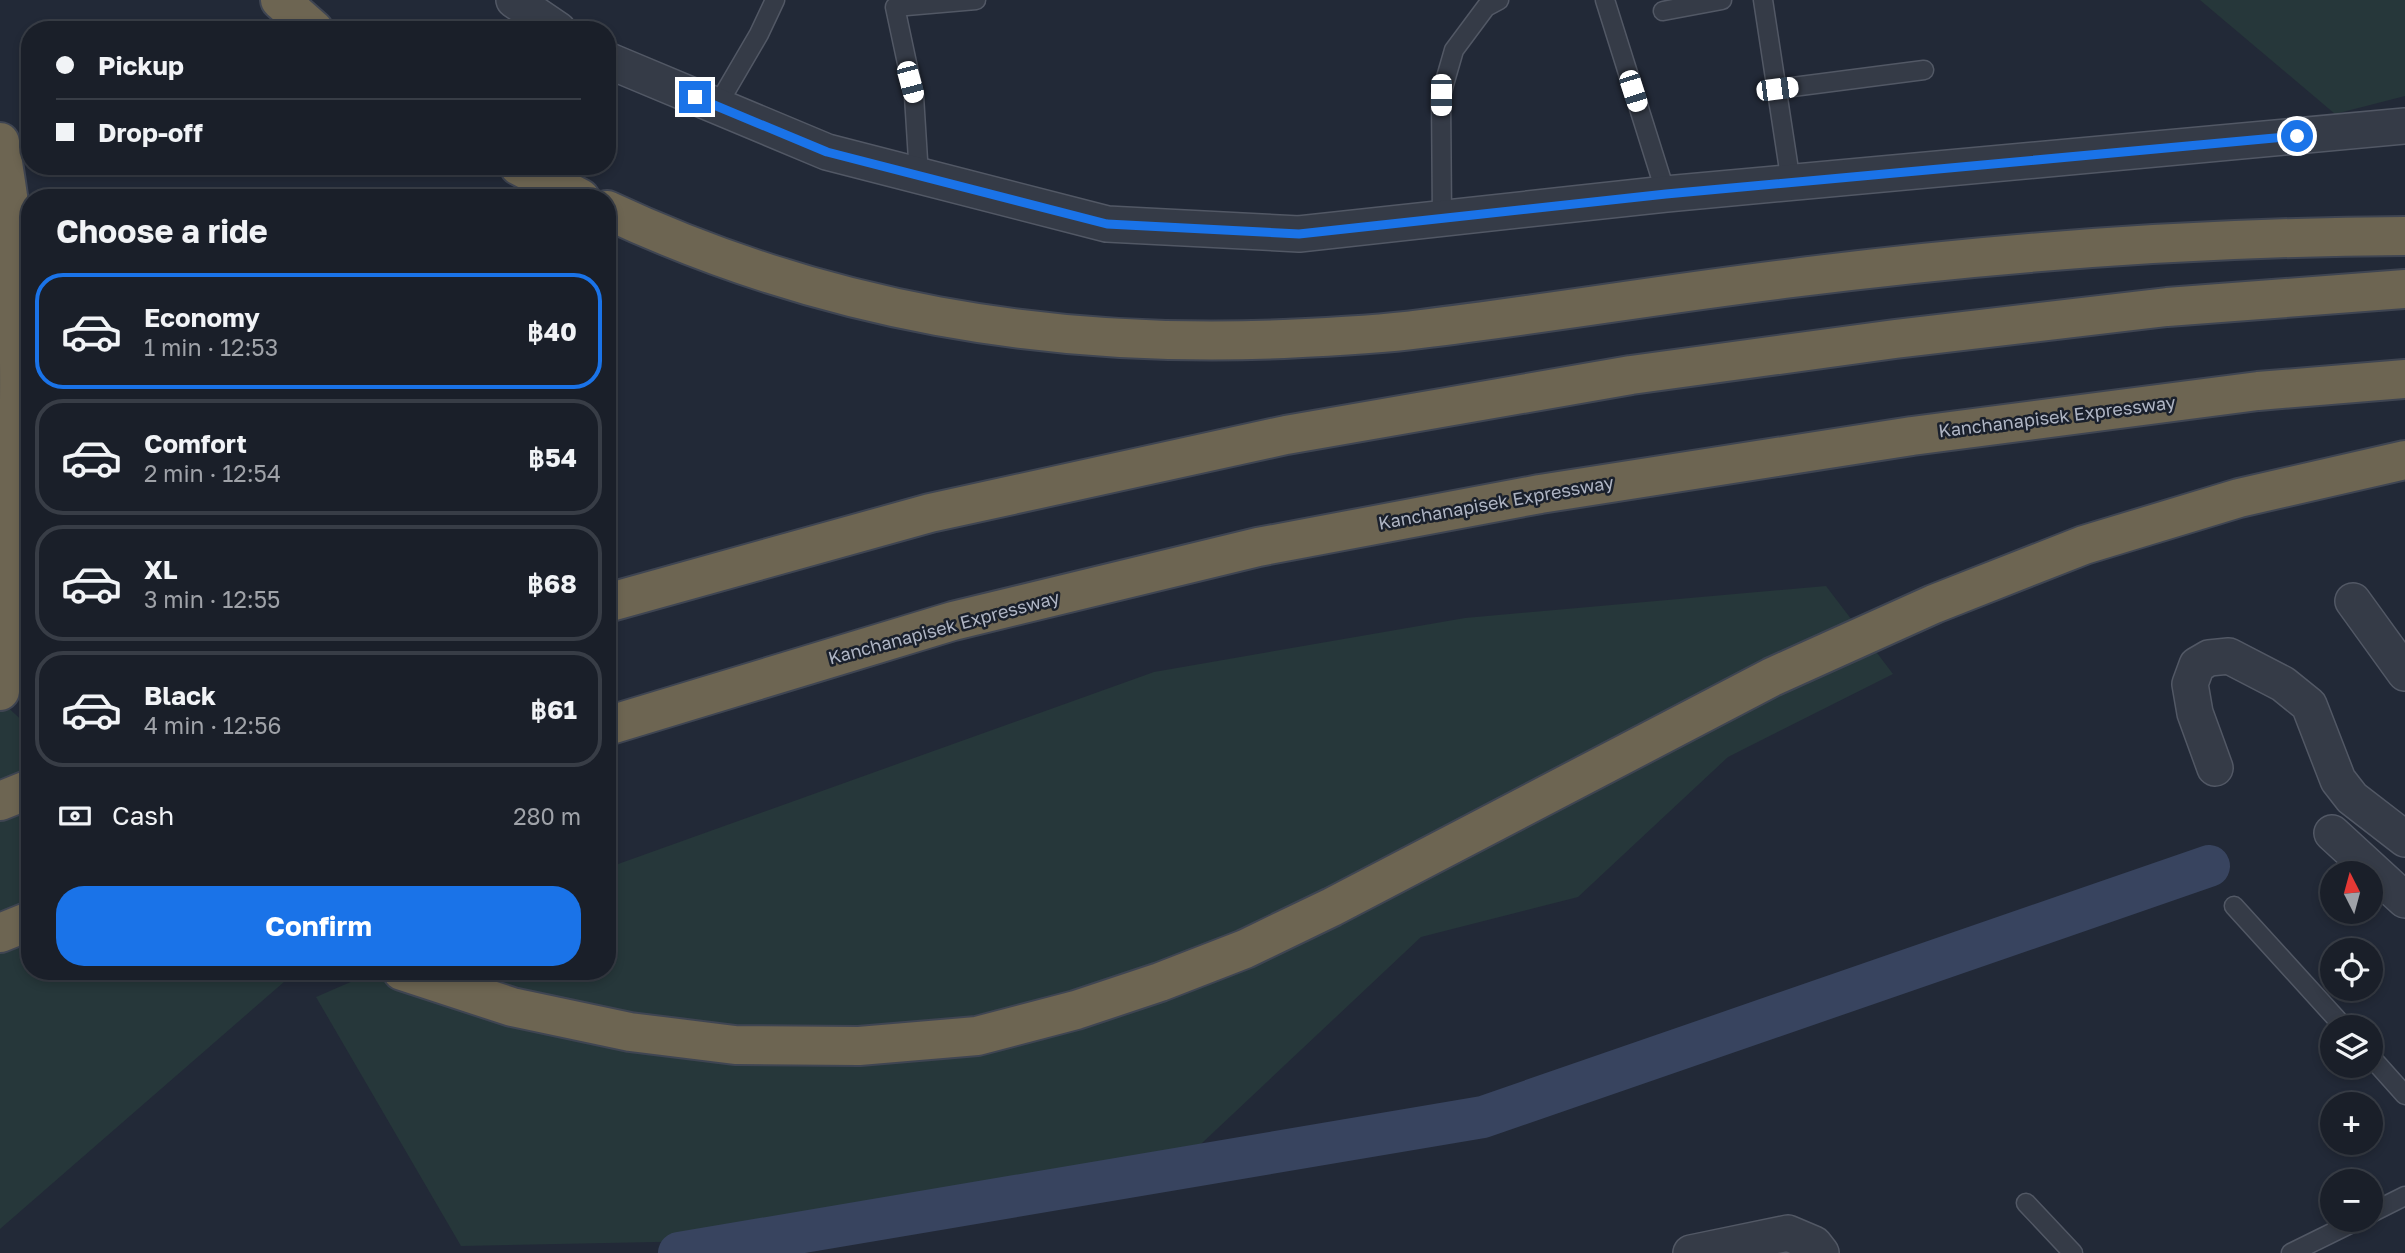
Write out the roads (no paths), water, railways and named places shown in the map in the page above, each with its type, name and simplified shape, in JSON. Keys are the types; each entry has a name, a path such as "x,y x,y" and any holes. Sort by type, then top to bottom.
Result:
{"highway":[{"path":"280,0 304,21"},
{"path":"0,142 12,227 19,345 18,466 11,590 0,691"},
{"path":"536,175 563,189"},
{"path":"616,214 653,232 747,267 861,301 969,323 1023,330 1090,337 1213,342 1419,330 1790,278 2022,252 2161,242 2314,236 2405,236"},
{"path":"616,600 930,513 1286,435 1631,375 1895,339 2168,307 2405,289"},
{"name":"Kanchanapisek Expressway","path":"616,723 953,621 1258,547 1540,494 1912,436 2258,391 2405,379"},
{"path":"430,980 512,1007 630,1032 736,1045 859,1046 977,1036 1027,1023 1160,982 1245,949 1332,907 1772,677 1934,604 2097,541 2239,498 2405,460"},
{"path":"0,669 21,691"},
{"path":"0,801 21,793"},
{"path":"0,933 21,925"}],"street":[{"path":"514,0 545,21"},
{"path":"616,64 827,152 1107,224 1299,234 1666,194 2405,125"},
{"path":"2353,601 2405,673"},
{"path":"2215,768 2195,713 2190,684 2197,665 2209,658 2229,656 2283,684 2309,705 2338,780 2352,798 2405,839"},
{"path":"2332,833 2405,900"},
{"path":"1691,1253 1788,1233 1814,1244 1821,1253"}],"lane":[{"path":"717,106 775,0"},
{"path":"919,176 914,96 894,4 976,0"},
{"path":"1442,219 1441,95 1454,50 1486,7 1499,0"},
{"path":"1605,0 1666,194"},
{"path":"1663,11 1722,0"},
{"path":"1763,0 1791,183"},
{"path":"1777,89 1924,70"},
{"path":"2234,906 2333,1015"},
{"path":"2383,1070 2405,1095"},
{"path":"2383,1207 2405,1196"},
{"path":"2026,1203 2073,1253"},
{"path":"2291,1253 2334,1232"}],"waterway":[{"path":"679,1253 1483,1117 2209,866"}]}
